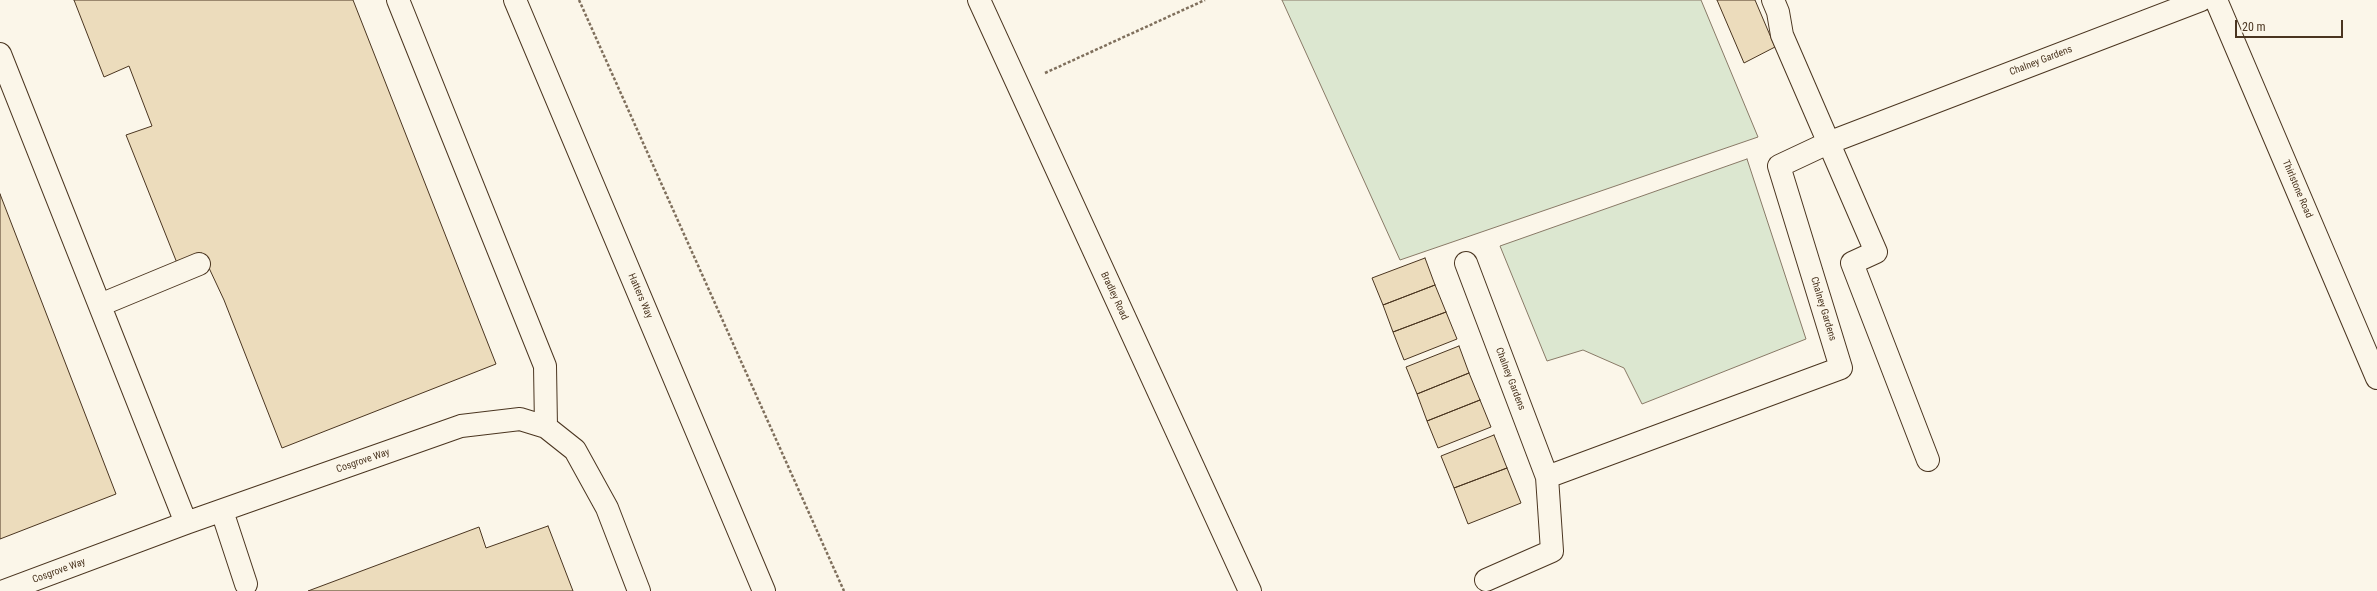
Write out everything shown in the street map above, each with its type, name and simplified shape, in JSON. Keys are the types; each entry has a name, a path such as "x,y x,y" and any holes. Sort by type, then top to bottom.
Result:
{"street":[{"path":"398,0 545,366 546,427"},
{"name":"Hatters Way","path":"515,0 764,591"},
{"name":"Bradley Road","path":"979,0 1017,86 1250,591"},
{"path":"1773,0 1778,12 1782,35 1876,252 1852,263 1928,460"},
{"name":"Chalney Gardens","path":"1466,263 1547,477 1841,368 1778,166 1828,143 2201,0"},
{"name":"Thirlstone Road","path":"2216,0 2377,378"},
{"path":"0,54 8,94 100,306 186,523"},
{"path":"100,306 200,264"},
{"name":"Cosgrove Way","path":"4,591 186,523 461,426 520,419 546,427 575,450 607,508 639,591"},
{"path":"1486,580 1552,551 1547,477"},
{"path":"222,511 246,584"}],"path":[{"path":"579,0 844,591"},
{"path":"1017,86 1205,0"}],"green space":[{"path":"1282,0 1701,0 1758,137 1400,260"},
{"path":"1747,159 1806,339 1642,404 1624,368 1583,350 1547,361 1500,246"}],"building":[{"path":"74,0 353,0 496,364 282,448 224,300 202,253 177,263 126,135 152,126 129,66 104,77"},
{"path":"1717,0 1755,0 1775,47 1744,63"},
{"path":"0,194 116,494 0,539"},
{"path":"1425,258 1435,285 1383,305 1372,278"},
{"path":"1435,285 1446,312 1393,332 1383,305"},
{"path":"1446,312 1457,339 1404,360 1393,332"},
{"path":"1459,346 1469,373 1417,394 1406,367"},
{"path":"1469,373 1480,400 1427,421 1417,394"},
{"path":"1480,400 1491,427 1438,448 1427,421"},
{"path":"1494,435 1507,468 1454,488 1441,456"},
{"path":"1507,468 1521,503 1468,524 1454,488"},
{"path":"548,526 573,591 308,591 479,527 486,548"}]}
